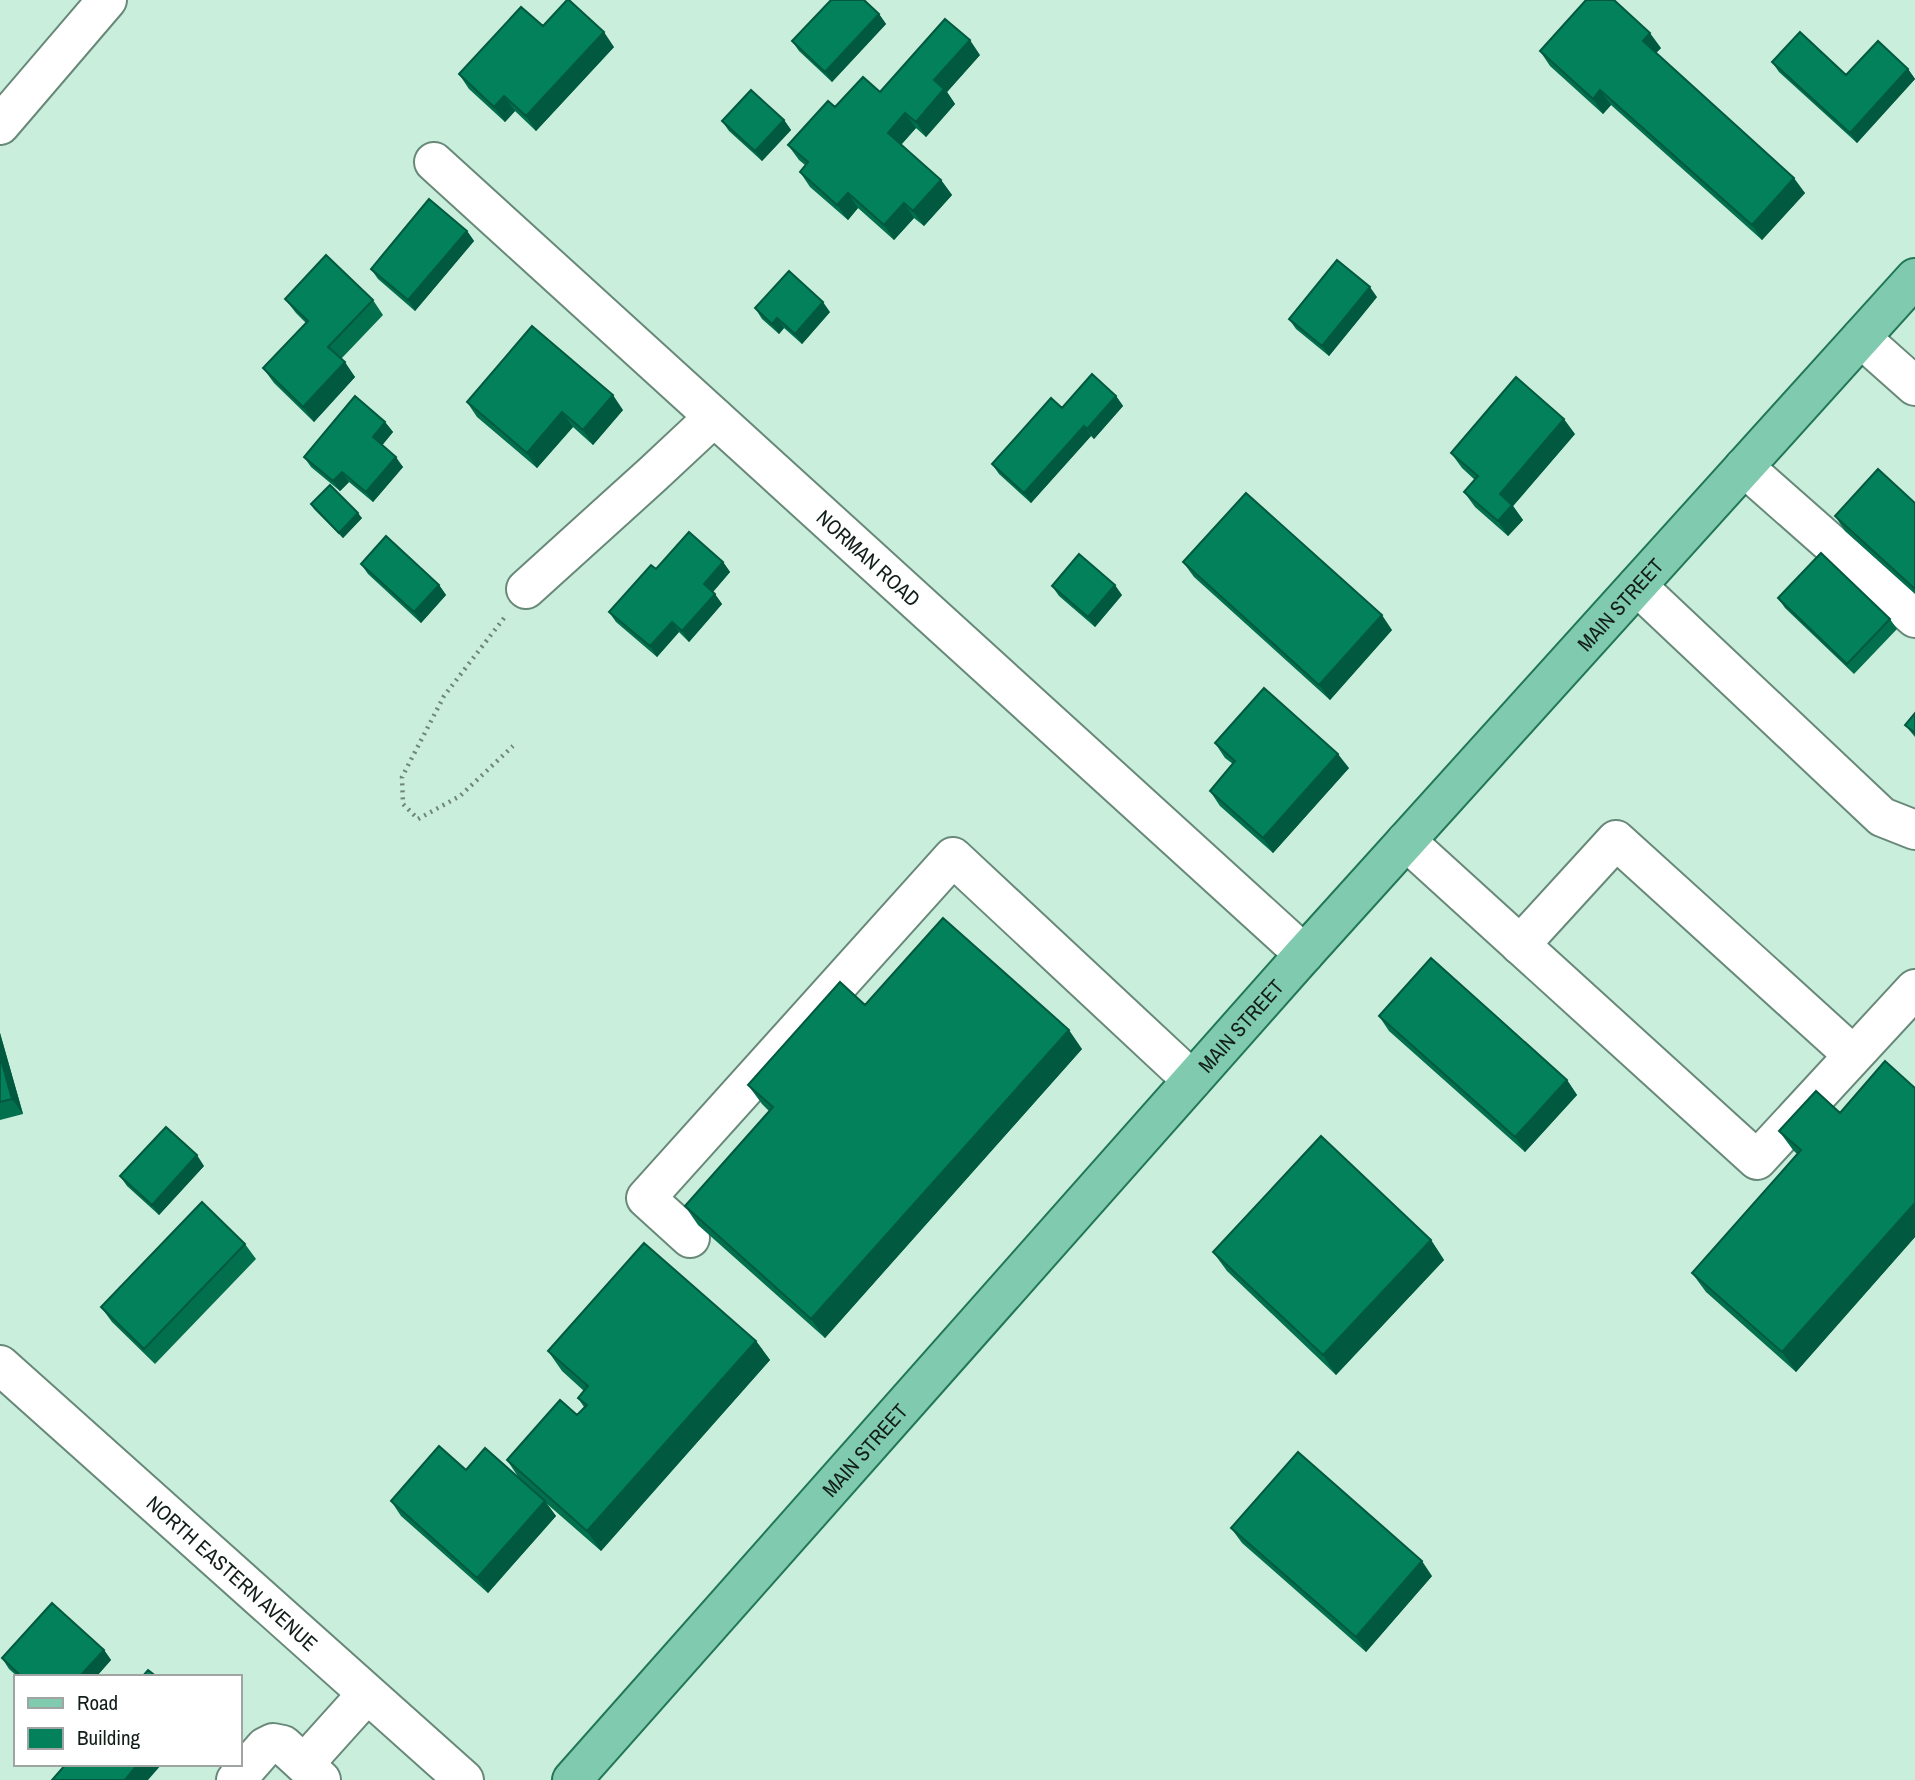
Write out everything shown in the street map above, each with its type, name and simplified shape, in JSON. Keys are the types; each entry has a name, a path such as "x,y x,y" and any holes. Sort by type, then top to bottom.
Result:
{"main road":[{"name":"MAIN STREET","path":"572,1780 1304,954 1915,278"}],"street":[{"path":"0,125 107,0"},
{"name":"NORMAN ROAD","path":"434,162 1304,954"},
{"path":"1861,338 1915,386"},
{"path":"526,590 714,417"},
{"path":"1744,467 1915,618"},
{"path":"1637,586 1882,817 1915,830"},
{"path":"1520,945 1616,840 1853,1055"},
{"path":"1406,841 1757,1160 1915,989"},
{"path":"690,1238 646,1198 953,858 1192,1080"},
{"name":"NORTH EASTERN AVENUE","path":"0,1365 464,1780"},
{"path":"236,1780 265,1747 273,1743 283,1745 313,1772 367,1694"}],"path":[{"path":"513,746 460,796 418,819 403,804 402,777 444,696 526,590"}],"building":[{"path":"567,0 604,32 526,116 504,96 494,107 459,74 521,7 543,26"},
{"path":"831,0 864,0 879,14 825,72 792,41"},
{"path":"1586,0 1614,0 1650,33 1643,41 1794,178 1752,225 1600,90 1593,99 1540,51"},
{"path":"945,19 970,40 934,80 944,89 916,122 905,113 888,133 941,180 913,211 904,203 884,225 848,193 837,205 800,172 808,162 788,145 828,101 835,107 863,77 880,92"},
{"path":"1800,32 1846,75 1878,41 1908,69 1850,133 1772,62"},
{"path":"751,90 784,120 755,151 722,121"},
{"path":"429,199 467,231 408,300 371,269"},
{"path":"326,255 373,300 328,347 345,362 303,407 263,368 308,321 285,299"},
{"path":"1337,260 1370,287 1322,346 1289,319"},
{"path":"789,271 823,302 795,334 777,318 772,324 755,308"},
{"path":"532,326 613,395 583,430 562,412 527,453 467,402"},
{"path":"1092,374 1116,396 1087,429 1084,426 1024,493 992,464 1051,398 1062,408"},
{"path":"1516,377 1564,419 1500,494 1512,505 1498,521 1464,492 1478,476 1451,453"},
{"path":"355,396 385,422 373,437 396,457 366,492 342,472 333,481 304,457"},
{"path":"1878,469 1915,503 1915,589 1835,516"},
{"path":"330,485 358,513 339,533 311,504"},
{"path":"1246,493 1382,615 1319,685 1183,562"},
{"path":"689,532 723,562 704,584 715,594 682,631 672,622 650,646 609,612 651,565 656,569"},
{"path":"386,536 439,585 414,612 361,564"},
{"path":"1821,553 1890,619 1847,664 1778,598"},
{"path":"1079,554 1115,585 1088,617 1052,586"},
{"path":"1264,688 1338,754 1263,838 1210,791 1235,761 1215,743"},
{"path":"1915,713 1915,733 1905,725"},
{"path":"943,918 1069,1030 811,1319 685,1206 773,1107 748,1085 840,982 865,1005"},
{"path":"1431,958 1567,1080 1515,1137 1379,1016"},
{"path":"0,1056 12,1099 0,1102"},
{"path":"1885,1061 1915,1088 1915,1203 1782,1352 1692,1273 1801,1150 1779,1131 1816,1091 1840,1113"},
{"path":"166,1127 197,1155 152,1205 120,1176"},
{"path":"1321,1136 1431,1240 1323,1355 1213,1252"},
{"path":"202,1202 245,1244 144,1349 101,1307"},
{"path":"644,1243 756,1341 587,1531 507,1460 560,1400 577,1415 587,1405 578,1398 588,1386 548,1351"},
{"path":"439,1446 466,1470 485,1448 545,1501 477,1578 391,1501"},
{"path":"1298,1452 1422,1561 1356,1637 1231,1528"},
{"path":"52,1603 104,1650 81,1675 20,1675 2,1658"},
{"path":"64,1766 136,1766 125,1780 52,1780"}]}
